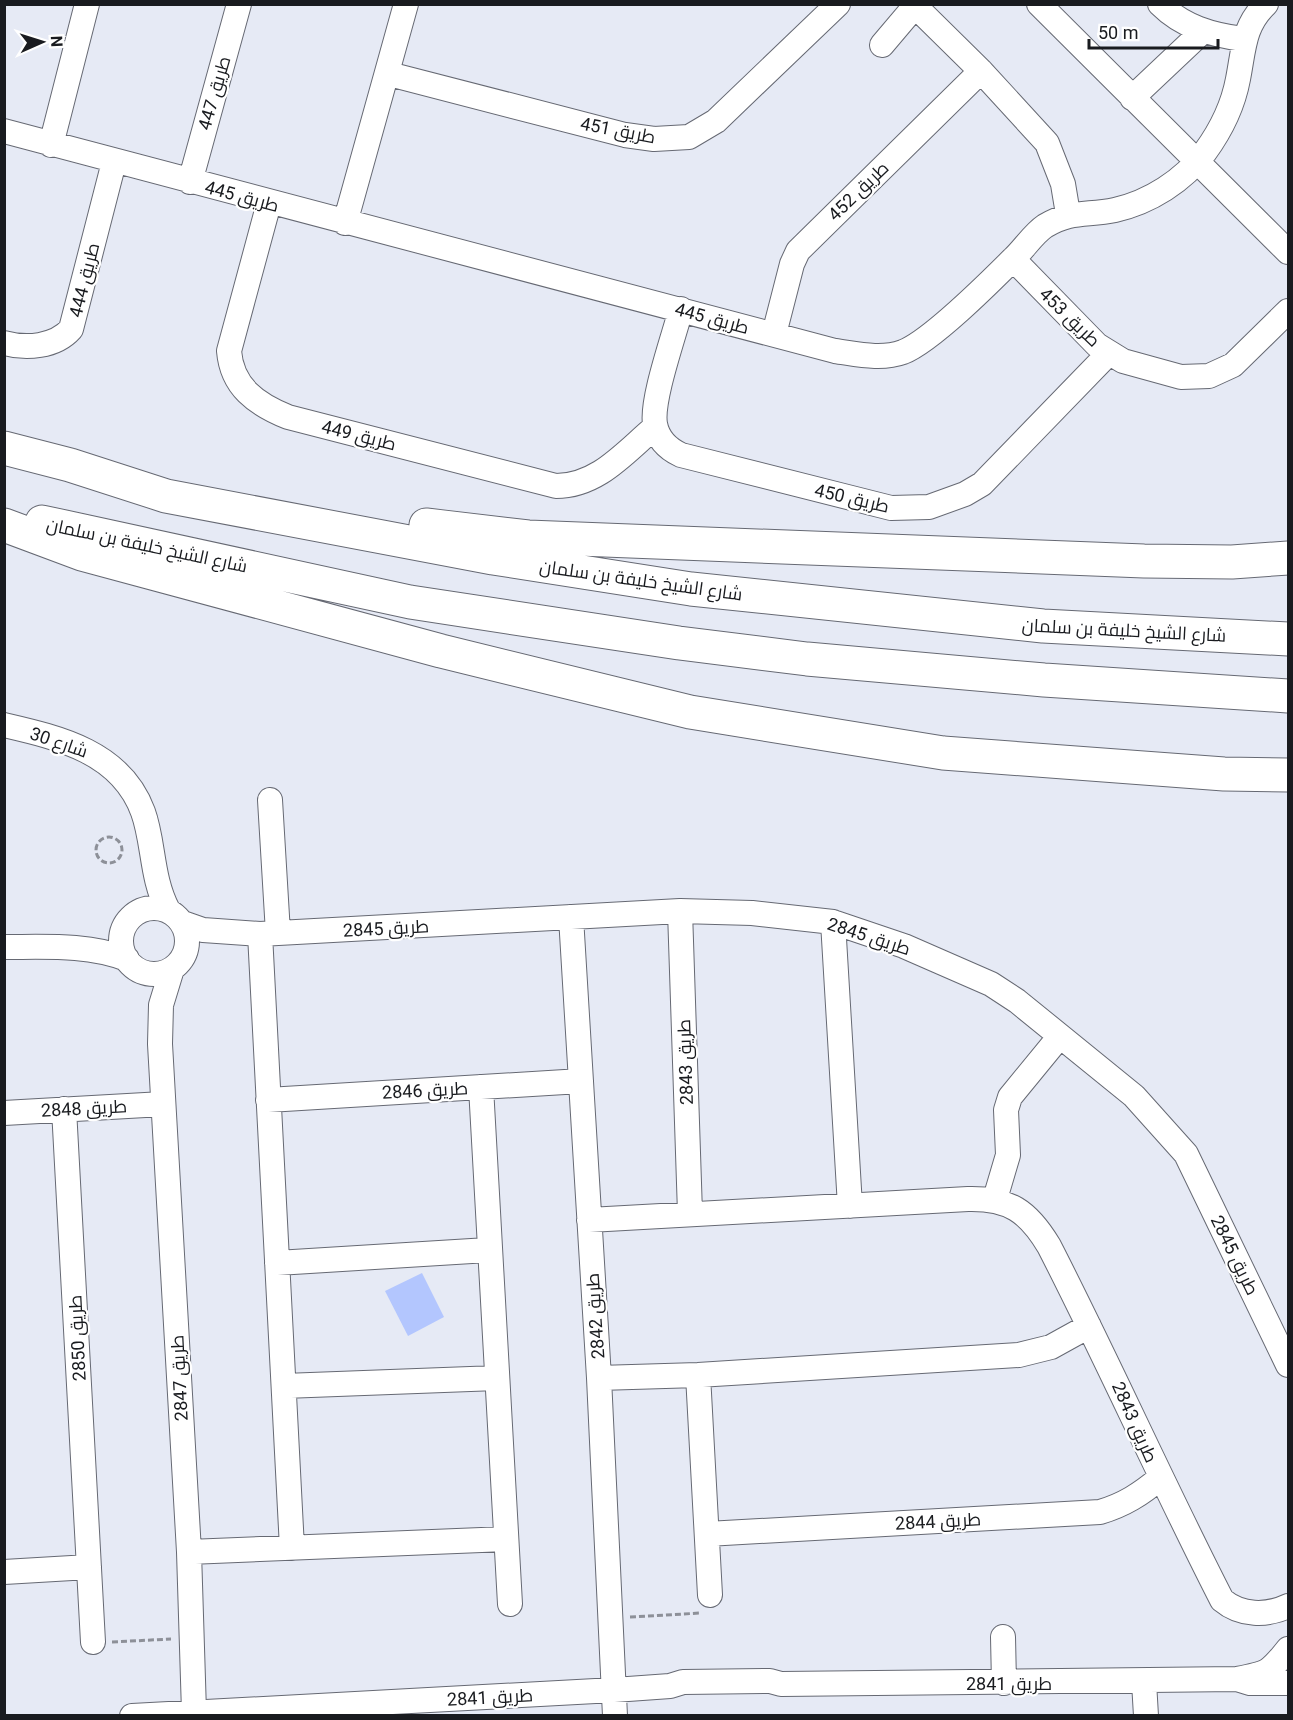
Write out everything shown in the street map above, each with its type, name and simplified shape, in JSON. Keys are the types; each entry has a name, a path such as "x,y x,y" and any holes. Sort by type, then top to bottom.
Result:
{"highway":[{"name":"شارع الشيخ خليفة بن سلمان","path":"4,448 70,465 166,496 493,558 691,589 1043,626 1288,639"},
{"path":"70,465 174,480 348,515 528,537 1075,558 1232,562 1288,558"},
{"name":"شارع الشيخ خليفة بن سلمان","path":"4,514 410,602 679,643 807,659 996,676 1288,696"},
{"path":"4,525 82,554 441,651 690,712 943,753 1224,774 1288,775"},
{"path":"1075,558 1235,547 1288,537"},
{"path":"1224,774 1288,788"}],"street":[{"path":"51,145 87,4"},
{"name":"طريق 447","path":"190,182 239,4"},
{"path":"345,223 389,74 406,4"},
{"name":"طريق 451","path":"389,74 625,135 654,140 689,137 716,121 838,4"},
{"path":"1039,4 1288,252"},
{"path":"1160,4 1170,14 1203,31 1243,39"},
{"name":"طريق 445","path":"4,131 114,162 835,351 881,356 902,352 922,343 1013,259 1042,228 1068,214 1114,210 1141,202 1167,189 1196,161 1226,120 1238,80 1243,39 1254,16 1266,4"},
{"path":"882,45 914,5 981,71 1047,143 1063,184 1068,214"},
{"path":"1132,98 1203,31"},
{"name":"طريق 452","path":"774,334 792,264 803,245 981,71"},
{"name":"طريق 444","path":"4,343 45,345 65,336 71,329 114,162"},
{"name":"طريق 449","path":"269,203 229,351 233,373 238,382 245,392 264,406 288,417 556,486 578,484 598,475 655,427"},
{"name":"طريق 453","path":"1013,259 1087,336 1109,353 1139,366 1181,377 1209,376 1233,365 1288,311"},
{"path":"655,427 655,407 681,309"},
{"name":"طريق 450","path":"655,427 664,444 681,456 891,508 929,507 965,495 982,484 1109,353"},
{"name":"شارع 30","path":"4,726 77,745 116,771 143,812 151,861 175,917"},
{"path":"270,800 262,934 268,1100 292,1548"},
{"name":"شارع 30","path":"132,918 145,898 151,861"},
{"path":"4,947 67,947 96,950 156,974 178,962 187,939 175,917 154,907 67,947"},
{"name":"طريق 2845","path":"175,917 202,930 262,934 680,911 752,913 834,922 904,946 991,984 1134,1096 1186,1154 1288,1365"},
{"name":"طريق 2843","path":"680,911 690,1213"},
{"name":"طريق 2842","path":"571,917 615,1716"},
{"path":"132,918 121,942 134,965"},
{"path":"834,922 850,1206"},
{"name":"طريق 2845","path":"178,962 204,946 262,934"},
{"name":"طريق 2847","path":"178,962 161,1005 160,1044 189,1552 194,1712"},
{"name":"طريق 2847","path":"134,965 154,1006 160,1044"},
{"path":"994,1199 1008,1155 1006,1110 1010,1097 1060,1036"},
{"name":"طريق 2846","path":"268,1100 581,1081"},
{"path":"481,1087 488,1250 510,1604"},
{"name":"طريق 2848","path":"4,1113 163,1104"},
{"name":"طريق 2850","path":"64,1110 93,1642"},
{"name":"طريق 2843","path":"589,1220 994,1199 1014,1207 1036,1225 1122,1390 1160,1478 1222,1600 1231,1607 1258,1614 1288,1606"},
{"path":"277,1263 488,1250"},
{"path":"598,1378 698,1375 1019,1355 1051,1347 1089,1326"},
{"path":"698,1375 710,1595"},
{"path":"284,1386 496,1378"},
{"name":"طريق 2844","path":"707,1534 1100,1512 1120,1506 1140,1495 1160,1478"},
{"path":"189,1552 506,1539"},
{"path":"4,1572 89,1567"},
{"path":"1003,1637 1004,1683"},
{"path":"1237,1679 1263,1674 1275,1667 1288,1649"},
{"path":"1237,1679 1250,1683 1288,1683"},
{"name":"طريق 2841","path":"132,1716 614,1690 670,1686 683,1682 1004,1683 1237,1679"},
{"path":"1144,1682 1146,1716"}],"path":[{"path":"106,837 117,839 122,849 117,860 106,863 97,856 96,850 100,839 106,837"},
{"path":"610,1618 710,1613 710,1595"},
{"path":"93,1642 191,1638"}],"building":[{"path":"422,1273 444,1317 408,1336 385,1291"}]}
